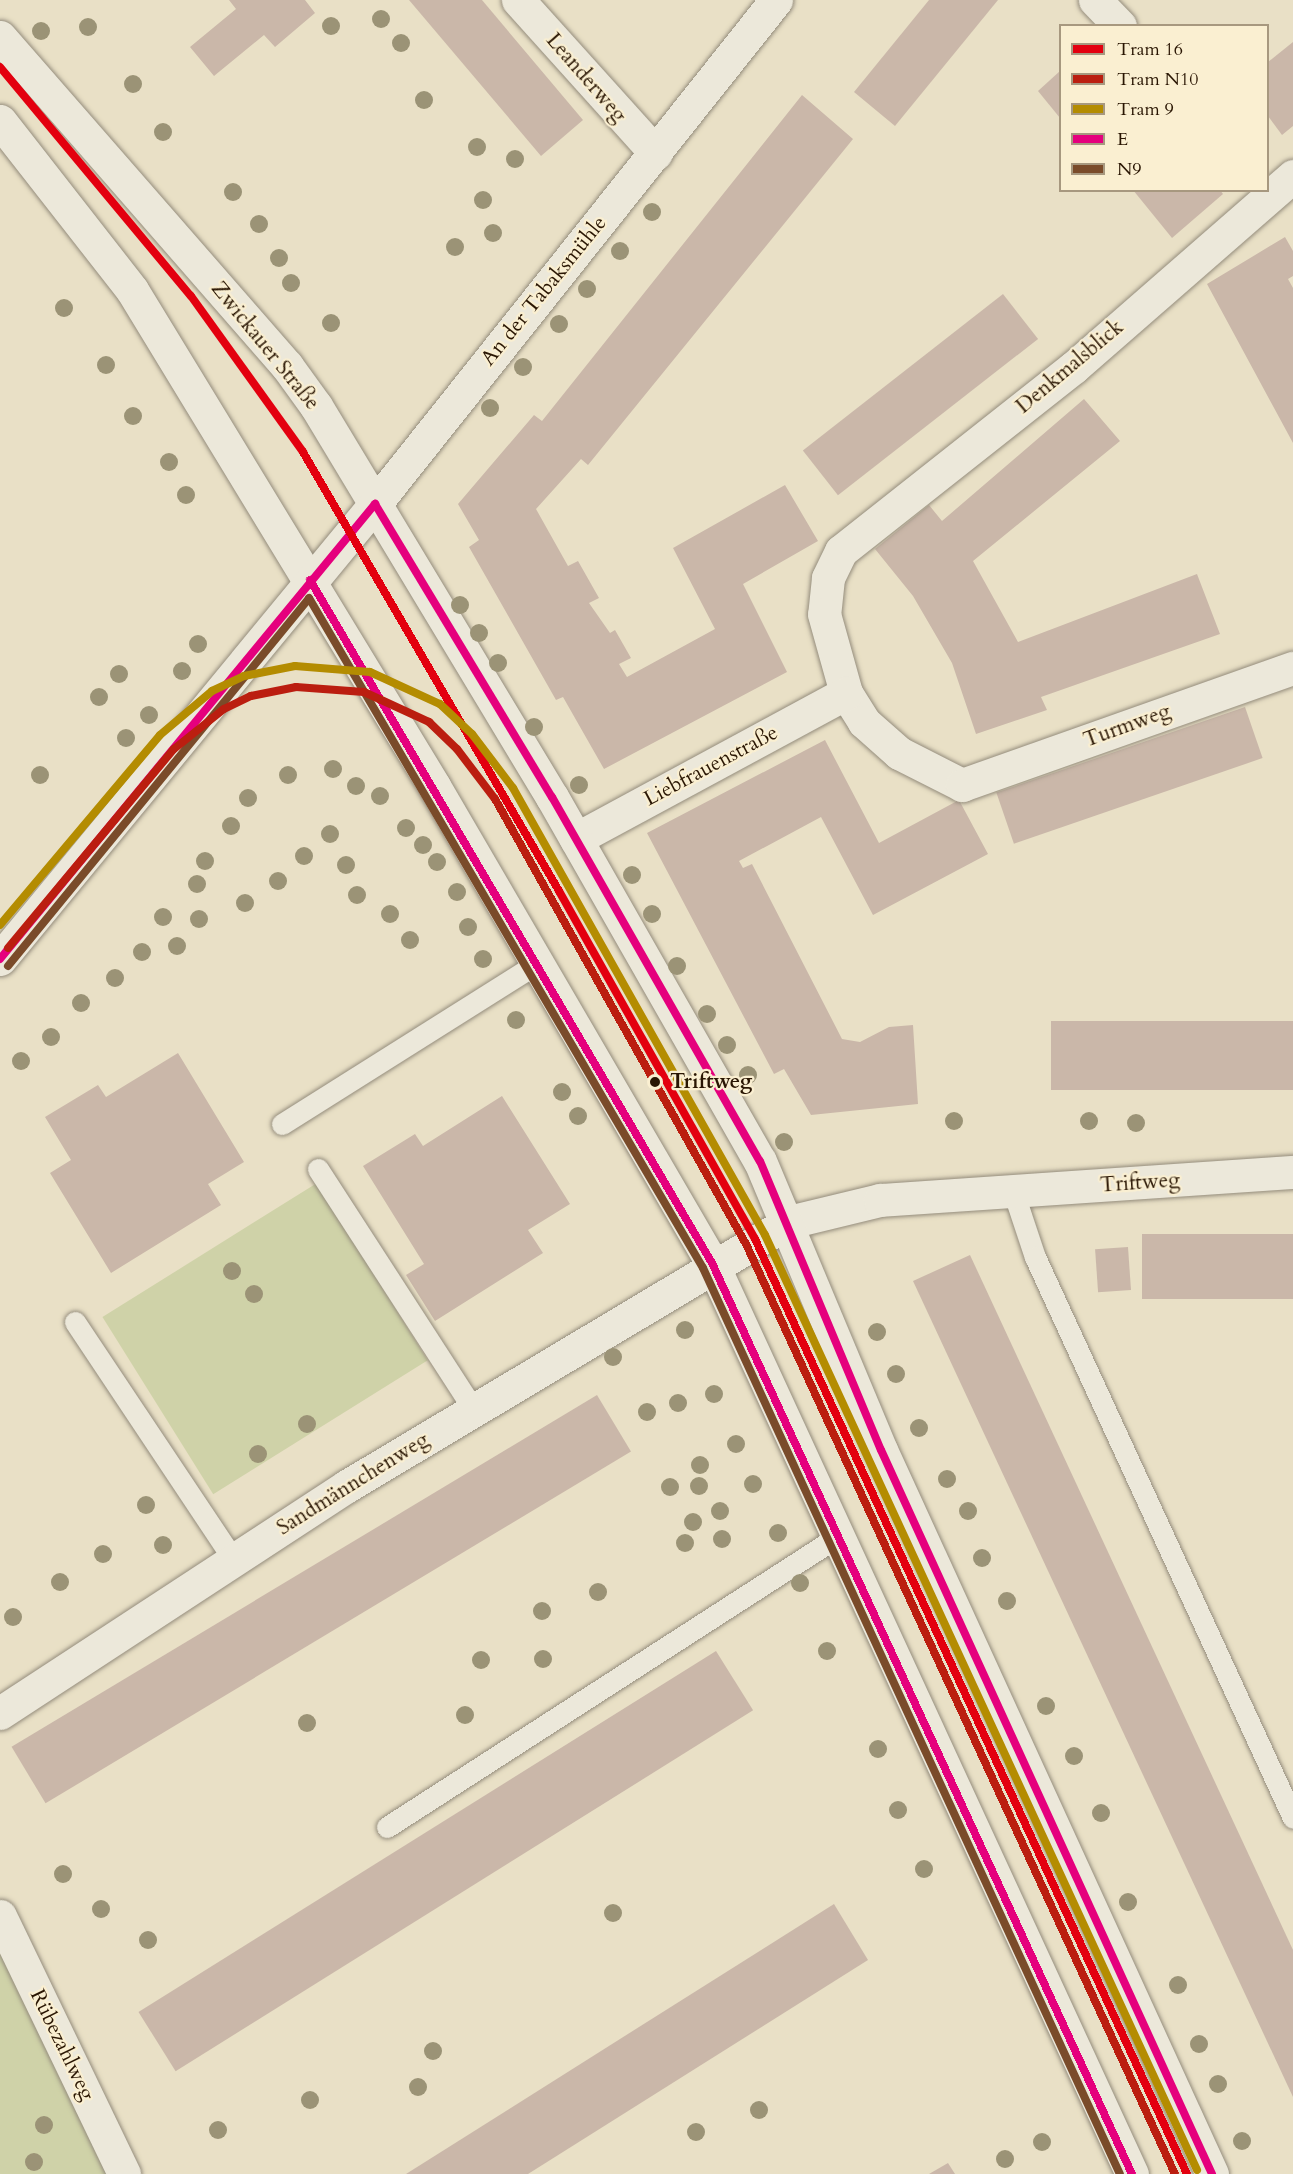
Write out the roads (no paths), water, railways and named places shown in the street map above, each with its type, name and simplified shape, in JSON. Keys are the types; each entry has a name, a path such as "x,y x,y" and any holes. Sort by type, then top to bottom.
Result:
{"main road":[{"name":"Leanderweg","path":"518,0 656,153"},
{"name":"An der Tabaksmühle","path":"0,958 375,504 776,0"},
{"path":"1095,0 1118,24"},
{"name":"Zwickauer Straße","path":"0,37 287,366 375,504 576,839 760,1161 789,1221 881,1450 1212,2174"},
{"path":"0,121 132,291 310,580 538,963 712,1263 840,1535 1132,2174"},
{"name":"Denkmalsblick","path":"846,693 827,640 824,614 828,578 841,552 1074,367 1284,181"},
{"name":"Turmweg","path":"846,693 864,722 898,753 962,785 1293,668"},
{"name":"Liebfrauenstraße","path":"576,839 846,693"},
{"name":"Triftweg","path":"712,1263 789,1221 880,1200 1293,1172"},
{"name":"Sandmännchenweg","path":"0,1713 234,1560 472,1409 712,1263"},
{"name":"Rübezahlweg","path":"0,1916 124,2174"}],"lane":[{"path":"282,1124 538,963"},
{"path":"318,1169 472,1409"},
{"path":"1013,1191 1035,1257 1293,1818"},
{"path":"75,1322 234,1560"},
{"path":"387,1827 840,1535"}],"tram line":[{"name":"16","path":"0,67 191,296 303,452 559,891 755,1239 1187,2174"},
{"name":"9","path":"0,925 160,735 212,691 244,676 295,666 370,672 440,704 472,734 513,788 765,1235 1197,2170"},
{"name":"N10","path":"8,948 174,749 224,709 251,696 296,687 364,692 429,722 457,749 495,799 746,1244 1175,2174"}],"place":[{"name":"Triftweg","path":"655,1082"}]}
